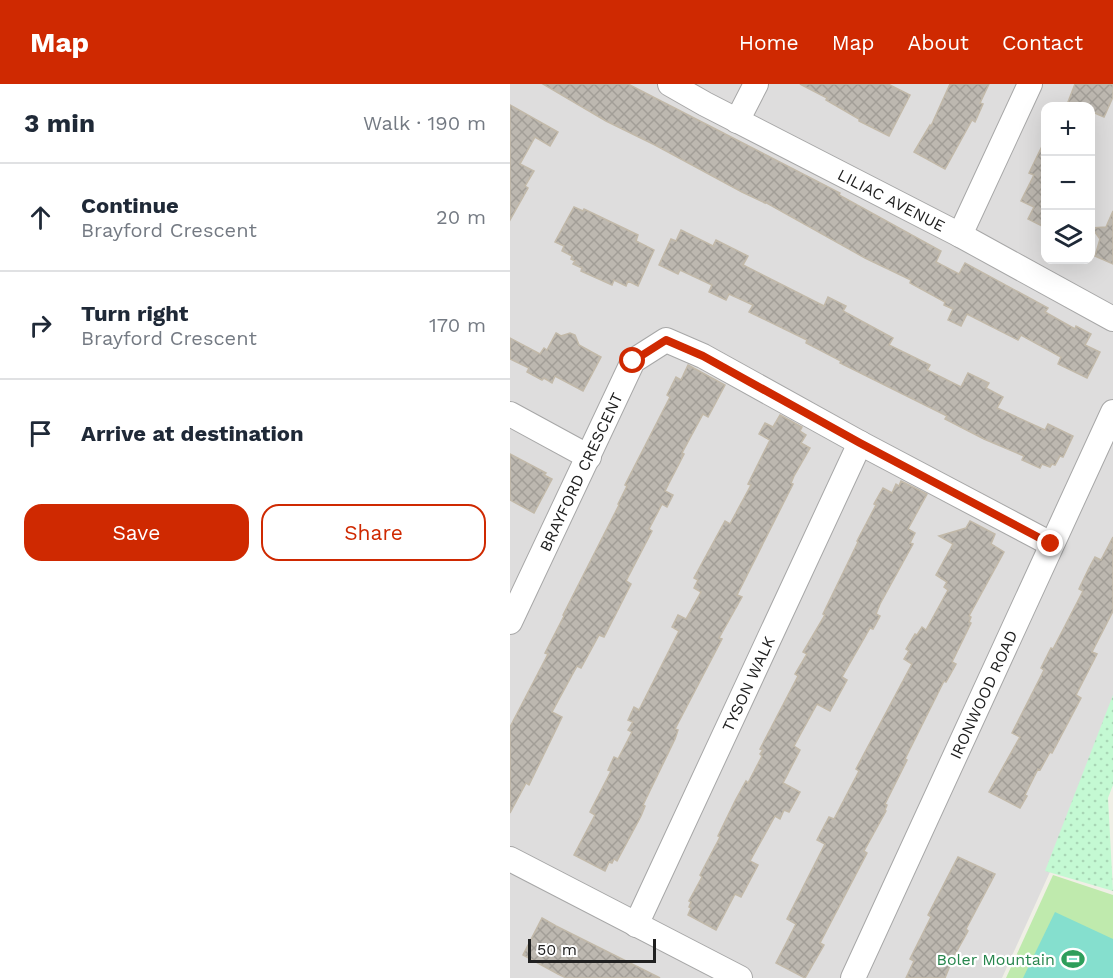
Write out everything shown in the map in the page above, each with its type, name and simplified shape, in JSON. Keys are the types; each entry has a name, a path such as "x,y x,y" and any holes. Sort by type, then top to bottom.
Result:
{"street":[{"name":"LILIAC AVENUE","path":"670,84 736,121 960,235 1113,319"},
{"path":"736,121 756,84"},
{"path":"960,235 1030,84"},
{"name":"BRAYFORD CRESCENT","path":"510,622 633,361 666,340 703,356 860,443 1051,544"},
{"name":"IRONWOOD ROAD","path":"853,978 1113,412"},
{"path":"510,414 589,457"},
{"name":"TYSON WALK","path":"636,925 860,443"},
{"path":"510,859 740,978"}],"shaded area":[{"path":"510,84 1113,84 1113,706 1063,843 1002,978 510,978"},
{"name":"Boler Mountain","path":"1055,912 1113,939 1113,978 1023,978"}],"green space":[{"path":"1113,695 1113,785 1108,798 1113,891 1045,871"},
{"path":"1053,875 1113,895 1113,978 1006,978"}],"building":[{"path":"543,84 628,84 840,193 839,195 941,251 936,262 959,274 965,263 1048,308 1045,312 1075,329 1076,326 1091,334 1085,345 1100,352 1087,378 1058,364 1061,357 1021,335 1018,340 967,314 961,326 948,320 953,309 944,305 945,302 910,283 911,280 606,121"},
{"path":"800,84 888,84 910,95 889,136 859,121 826,100 827,98"},
{"path":"950,84 989,84 980,103 983,104 975,122 972,120 945,169 914,152 931,126"},
{"path":"1075,84 1113,84 1113,97 1104,117 1095,113 1095,102 1068,102"},
{"path":"510,105 558,132 550,146 535,137 520,164 534,171 525,186 528,188 510,220"},
{"path":"1041,148 1041,226 1028,219 1034,207 1021,201 1034,175 1029,173"},
{"path":"574,207 583,211 584,209 638,235 636,241 654,250 638,286 628,281 626,286 614,280 612,285 581,271 582,268 573,264 575,261 571,259 572,256 562,251 564,246 555,242"},
{"path":"1113,211 1113,264 1095,256 1100,239 1095,228 1106,227"},
{"path":"681,230 713,246 716,240 748,256 743,265 824,306 828,297 846,306 843,311 893,338 889,345 930,365 927,370 961,387 968,373 989,383 986,388 1003,397 997,408 1045,430 1048,424 1073,436 1063,457 1060,456 1055,465 1052,464 1050,467 1042,464 1040,468 1022,460 1024,456 945,419 947,416 840,363 841,361 806,343 807,340 749,312 753,305 729,294 726,300 709,292 712,285 680,270 678,274 659,265 671,239 676,241"},
{"path":"556,333 561,336 570,333 575,335 579,345 601,357 583,391 555,376 552,383 544,378 542,380 527,372 529,368 510,359 510,338 540,354 544,348 547,350"},
{"path":"688,365 725,385 708,417 703,414 682,453 684,454 665,491 673,495 667,507 662,504 649,529 652,531 626,581 631,584 604,637 599,635 581,668 577,666 552,712 562,717 529,785 526,783 510,813 510,727 548,654 545,653 563,615 619,505 627,486 625,485 670,397 667,395 676,377 681,380"},
{"path":"780,415 802,427 800,431 806,435 801,443 810,448 794,476 791,483 793,484 737,595 742,597 719,638 722,639 675,729 678,730 675,739 643,805 645,806 641,816 617,861 614,859 612,863 609,862 605,871 574,855 595,815 590,812 611,771 608,770 614,757 618,759 632,732 628,730 633,722 628,720 634,707 639,710 679,631 672,627 678,615 686,619 701,592 694,588 698,580 694,578 725,521 730,524 751,485 748,484 770,440 759,434 765,423 773,427"},
{"path":"510,454 546,473 544,475 552,479 534,513 510,500"},
{"path":"901,481 927,494 908,529 915,533 910,543 913,544 880,604 876,614 880,616 873,629 870,628 842,677 847,680 830,711 817,704 794,746 800,750 783,783 800,792 789,812 784,810 780,819 775,816 750,861 758,865 741,897 735,894 716,930 688,915 691,908 689,901 735,801 746,781 748,783 762,756 760,754 763,750 760,749 798,676 795,674 807,654 803,652 825,615 823,614 876,505 874,504 883,488 892,493 896,484 899,486"},
{"path":"970,521 995,534 991,544 1004,552 969,616 971,623 952,662 956,664 946,682 944,681 905,759 907,760 885,804 887,805 886,811 864,851 867,853 820,943 824,945 805,978 776,963 796,924 787,919 825,844 817,840 829,817 834,819 859,771 856,769 912,664 904,659 909,651 906,649 922,627 926,630 948,590 944,587 947,582 936,575 953,544 939,536 966,528"},
{"path":"1113,537 1113,611 1092,652 1097,654 1076,695 1081,698 1052,753 1050,752 1040,770 1038,769 1020,808 989,792 1020,737 1012,733 1044,670 1041,668 1051,648 1053,649 1083,591 1079,589 1089,568 1095,557 1101,560"},
{"path":"958,857 995,874 966,929 968,931 945,978 906,978 914,961 910,959 931,917 928,915"},
{"path":"542,918 660,978 566,978 558,974 523,955"}],"place":[{"name":"Boler Mountain","path":"1073,959"}],"route":[{"path":"633,361 666,340 703,356 860,443 1051,544"}]}
